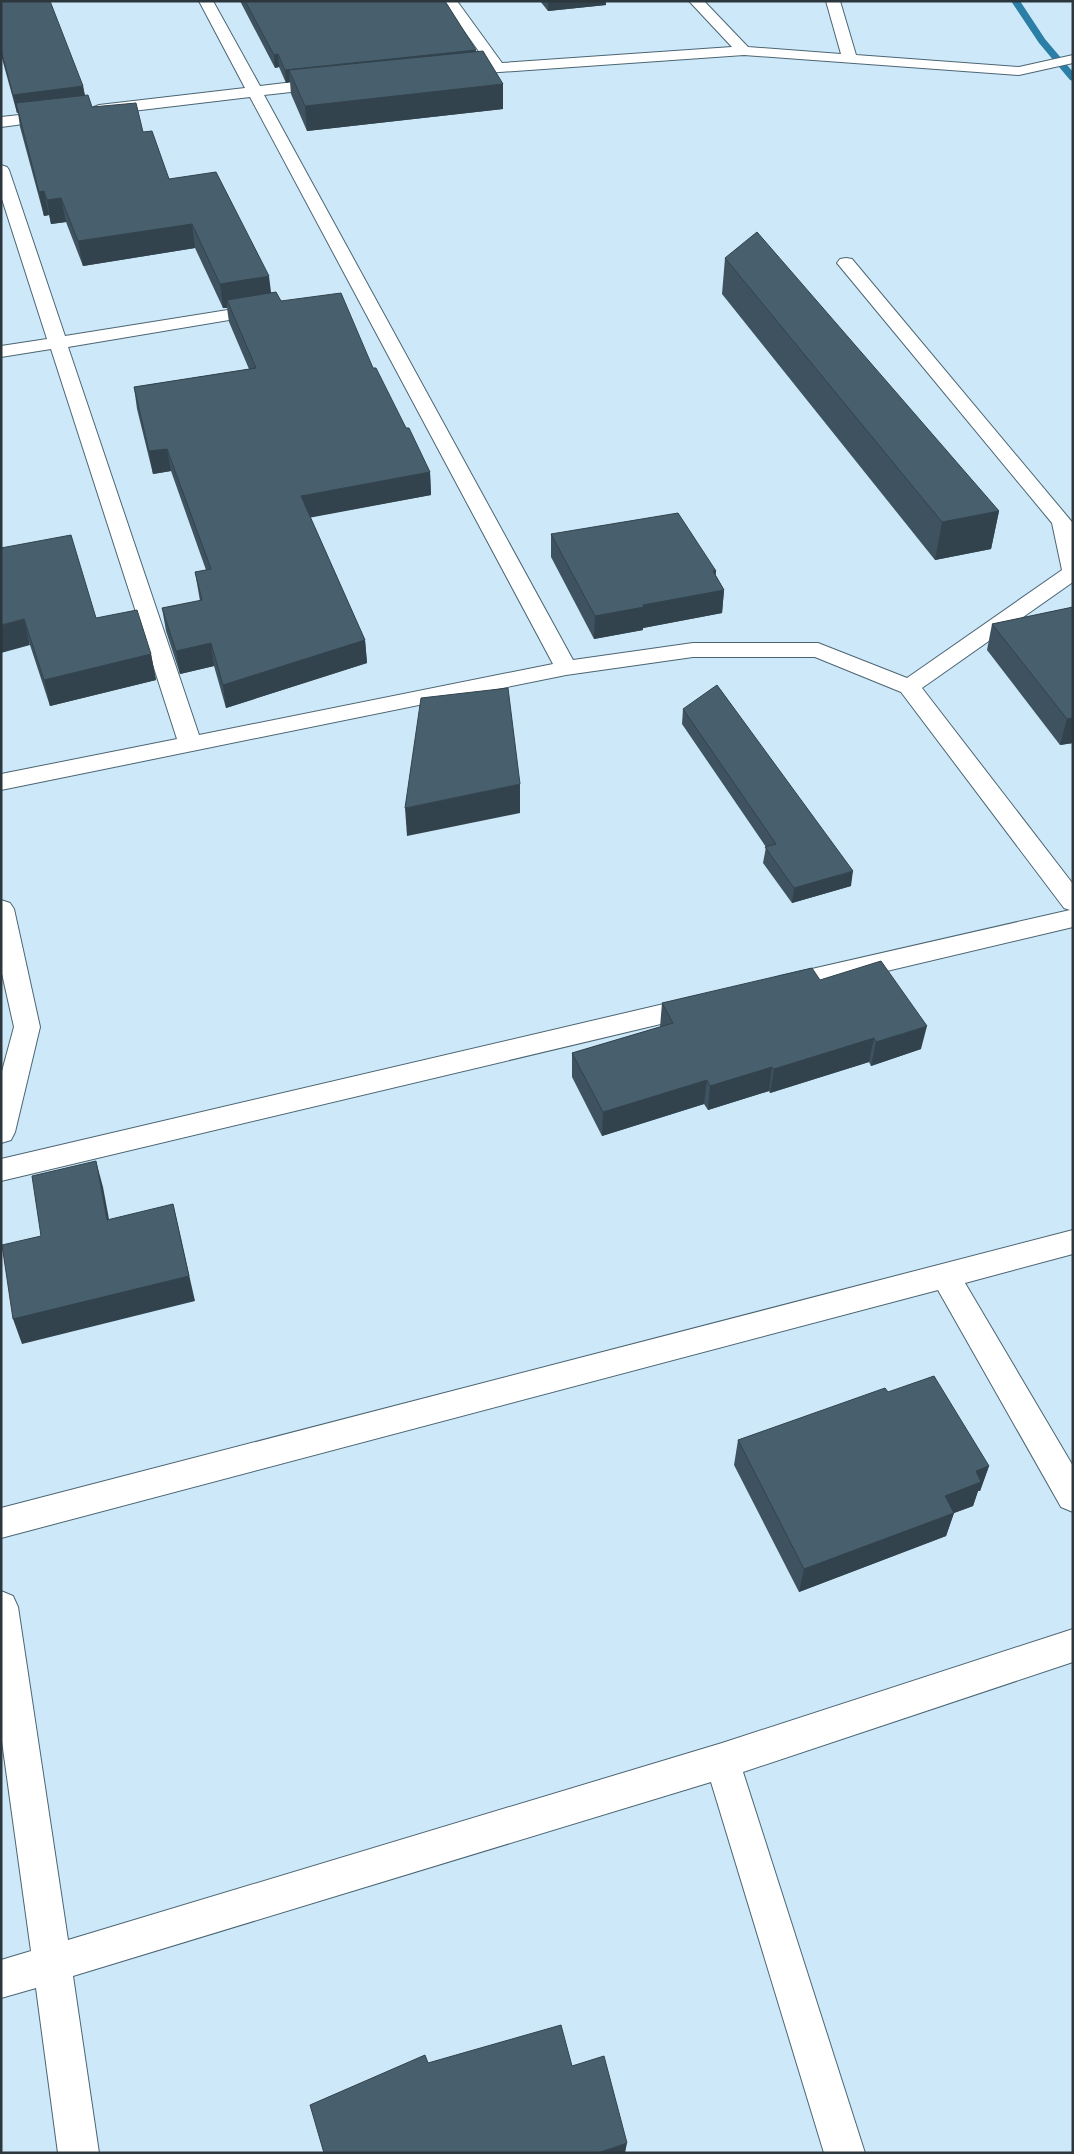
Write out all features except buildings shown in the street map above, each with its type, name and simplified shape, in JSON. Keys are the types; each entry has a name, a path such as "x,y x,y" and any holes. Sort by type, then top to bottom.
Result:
{"street":[{"path":"206,1 255,92 353,294 566,668"},
{"path":"450,1 498,68"},
{"path":"696,1 744,51"},
{"path":"833,1 849,57"},
{"path":"439,73 744,51 1018,70 1073,60"},
{"path":"89,112 341,82"},
{"path":"1,122 70,114"},
{"path":"1,170 190,744"},
{"path":"846,262 1068,521 1073,572 909,688"},
{"path":"1,352 284,306"},
{"path":"1,782 566,668 693,650 818,650 909,688 1073,902"},
{"path":"1,909 27,1028 1,1132"},
{"path":"754,992 1073,918"},
{"path":"1,1170 725,999"},
{"path":"1,1523 1073,1242"},
{"path":"945,1275 1073,1496"},
{"path":"1,1606 53,1964 78,2153"},
{"path":"1,1979 722,1761 1073,1644"},
{"path":"722,1761 845,2153"}],"waterway":[{"path":"1015,1 1042,41 1073,78"}]}
